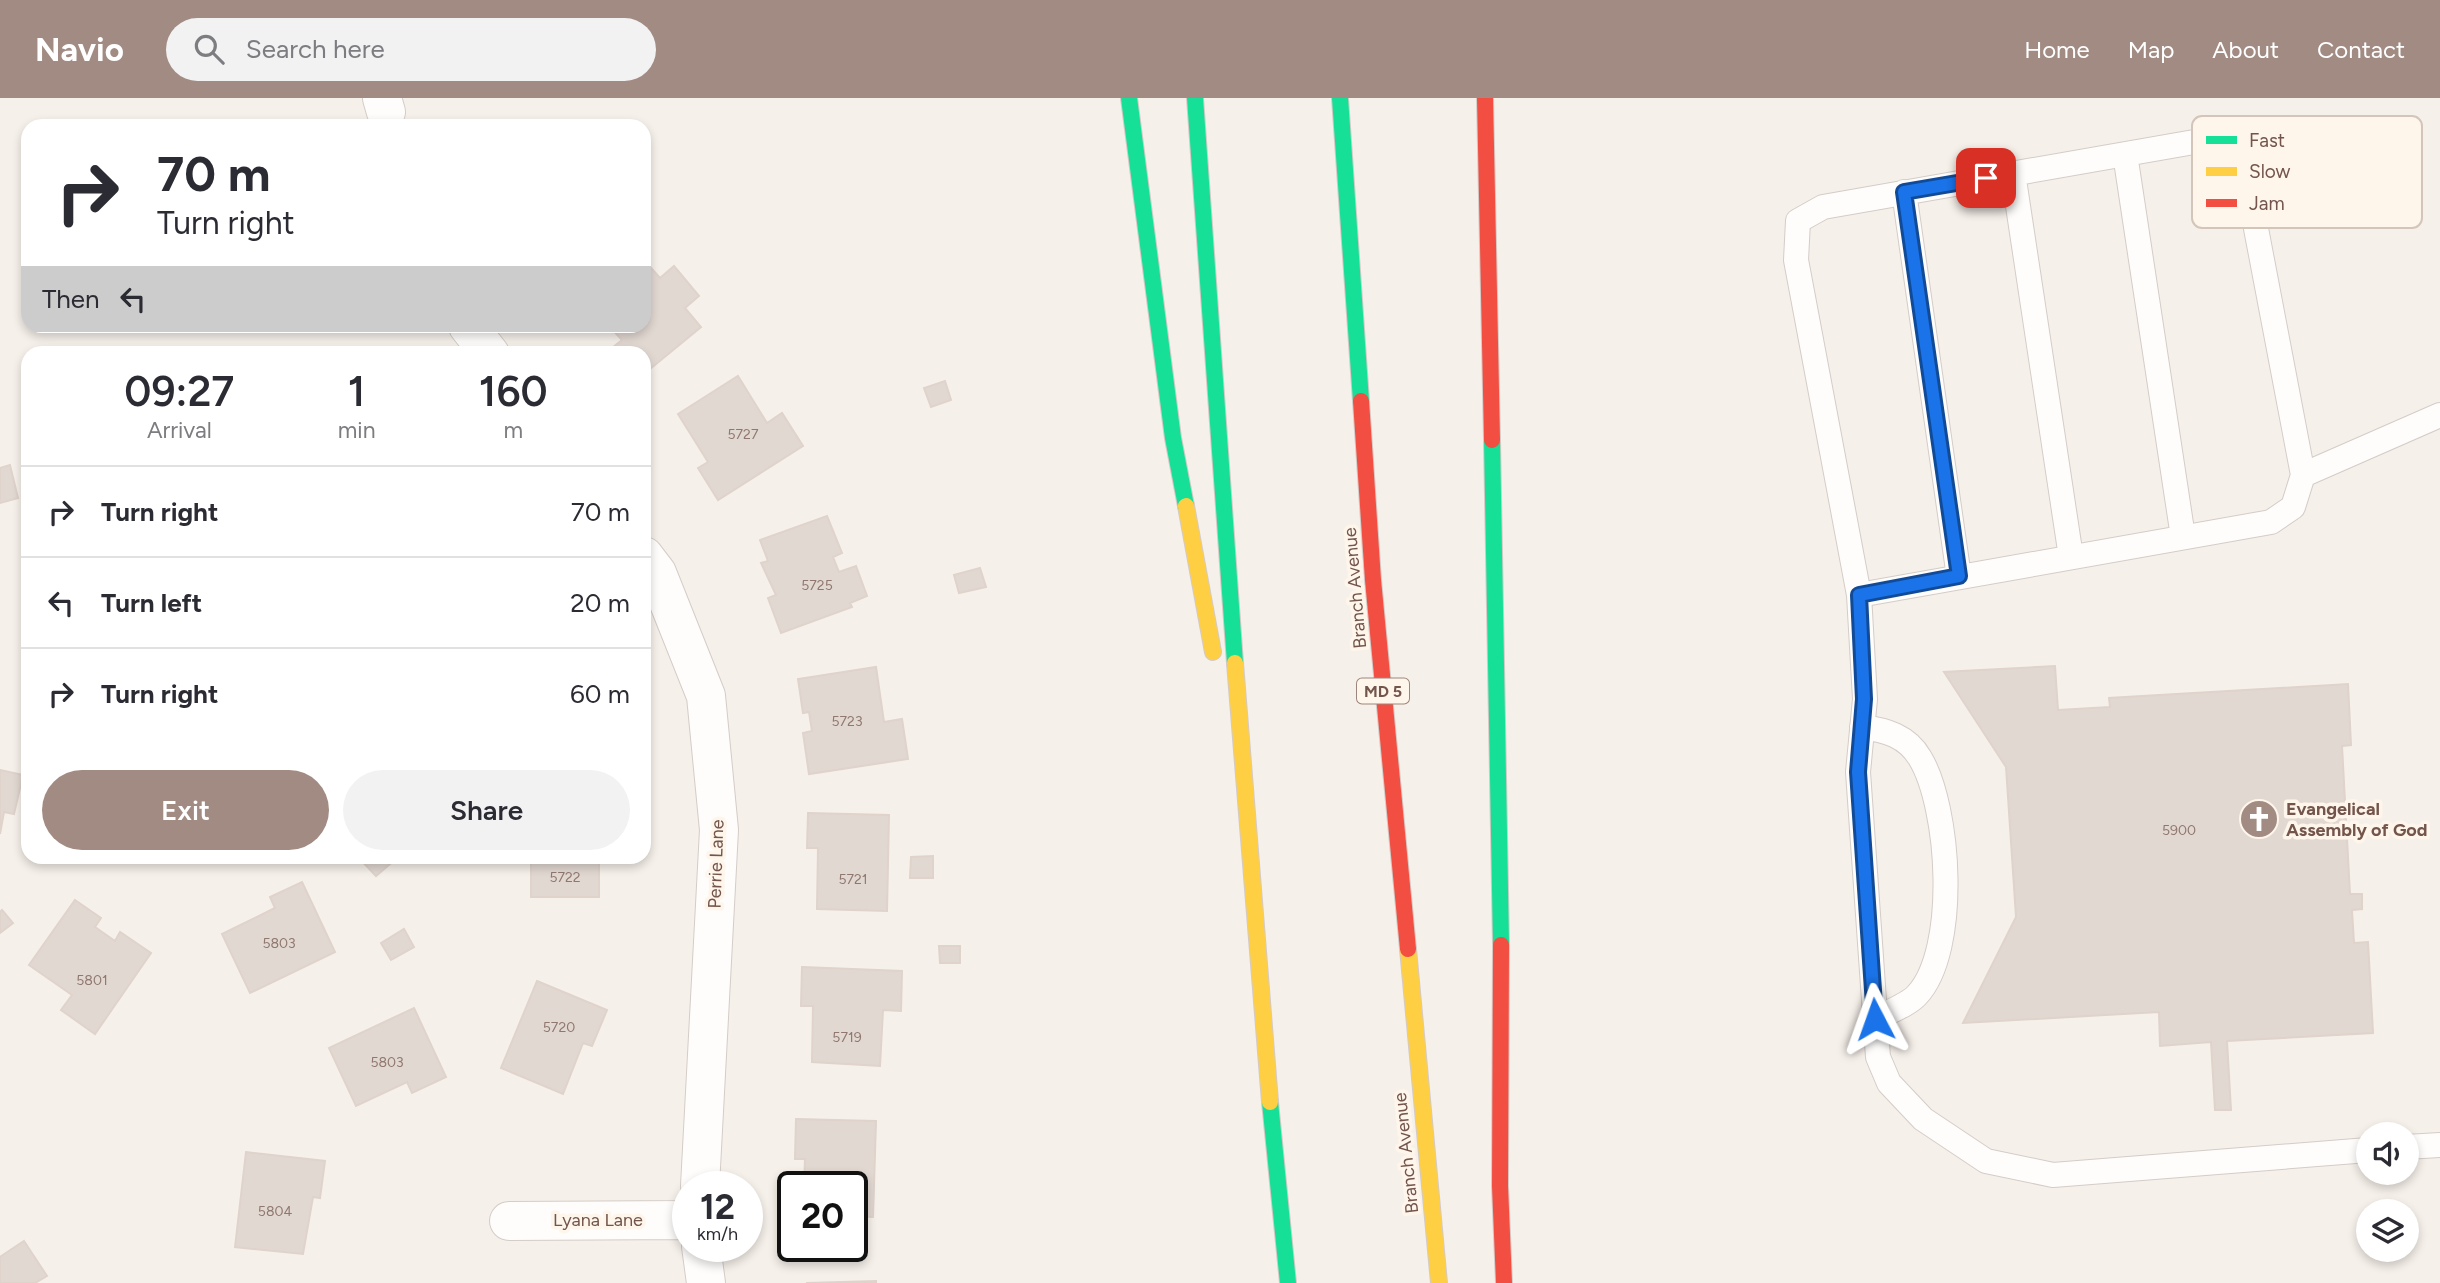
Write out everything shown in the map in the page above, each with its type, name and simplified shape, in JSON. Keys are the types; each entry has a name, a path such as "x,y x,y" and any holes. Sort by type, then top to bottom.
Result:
{"highway":[{"path":"1129,98 1172,438 1216,671"},
{"path":"1195,98 1214,396 1288,1283"},
{"name":"Branch Avenue","path":"1340,98 1373,580 1439,1283"},
{"path":"1485,98 1501,898 1500,1186 1504,1283"},
{"path":"1222,699 1250,850"}],"street":[{"name":"Perrie Lane","path":"651,565 657,573 706,696 719,830 701,1171"},
{"name":"Lyana Lane","path":"509,1221 672,1220"},
{"path":"703,1262 706,1283"}],"lane":[{"path":"2192,143 1823,207 1798,221 1796,260 1859,595 1864,699 1858,772 1878,1056 1889,1083 1923,1119 1986,1161 2053,1175 2356,1151"},
{"path":"2125,155 2183,537"},
{"path":"2013,173 2071,557"},
{"path":"1904,192 1959,576"},
{"path":"1859,595 2271,522 2293,507 2303,475 2256,228"},
{"path":"2303,475 2440,415"},
{"path":"1862,727 1891,730 1919,756 1934,791 1947,884 1938,959 1917,996 1875,1019"},
{"path":"2419,1146 2440,1144"}],"building":[{"path":"674,266 699,296 685,308 701,327 651,368 651,346 614,346 622,340 616,333 651,333 651,268 660,278"},
{"path":"738,376 767,423 782,413 803,446 718,500 698,468 708,462 678,414"},
{"path":"945,381 951,400 931,407 924,388"},
{"path":"10,465 18,498 0,503 0,468"},
{"path":"827,516 842,553 833,557 839,572 856,566 867,596 850,603 852,607 781,633 768,598 776,595 761,563 768,561 760,540"},
{"path":"980,568 986,587 959,593 954,575"},
{"path":"2055,666 2058,710 2110,707 2109,698 2348,684 2351,745 2342,746 2350,894 2362,894 2362,909 2352,910 2354,943 2368,942 2373,1033 2227,1041 2231,1110 2215,1110 2211,1042 2160,1046 2159,1012 1963,1023 2016,917 2006,767 1944,672"},
{"path":"876,667 884,722 902,719 908,759 809,774 803,733 812,731 809,712 803,713 798,679"},
{"path":"0,770 21,775 21,784 14,814 4,812 0,834"},
{"path":"808,813 889,815 887,911 817,909 818,848 807,848"},
{"path":"933,856 933,878 910,878 911,857"},
{"path":"365,864 390,864 376,876"},
{"path":"531,864 599,864 599,897 531,897"},
{"path":"302,882 335,952 250,993 222,934 275,908 270,897"},
{"path":"75,900 101,918 95,927 115,941 120,932 151,953 95,1034 61,1010 72,995 29,965"},
{"path":"2,910 13,923 0,933 0,912"},
{"path":"404,929 414,947 391,960 381,943"},
{"path":"939,946 960,946 960,963 940,963"},
{"path":"802,967 902,971 901,1011 883,1010 880,1066 812,1062 813,1006 801,1006"},
{"path":"537,981 607,1010 592,1046 583,1043 563,1094 501,1068"},
{"path":"414,1008 446,1077 412,1093 407,1082 356,1106 329,1048"},
{"path":"796,1119 876,1121 873,1217 868,1217 868,1171 805,1171 805,1159 795,1159"},
{"path":"246,1152 325,1161 320,1198 313,1197 303,1254 235,1247"},
{"path":"24,1241 47,1276 35,1283 0,1283 0,1257"},
{"path":"876,1281 876,1283 806,1283"}],"traffic: fast":[{"path":"1129,98 1173,438 1186,506"},
{"path":"1195,98 1235,663"},
{"path":"1340,98 1361,401"},
{"path":"1492,440 1501,945"},
{"path":"1270,1102 1288,1283"}],"traffic: slow":[{"path":"1186,506 1213,652"},
{"path":"1235,663 1270,1102"},
{"path":"1408,949 1439,1283"}],"traffic: jam":[{"path":"1485,98 1492,440"},
{"path":"1361,401 1373,580 1408,949"},
{"path":"1501,945 1500,1186 1504,1283"}],"place":[{"name":"Evangelical Assembly of God","path":"2259,819"}],"route":[{"path":"1875,1019 1858,772 1864,699 1859,595 1959,576 1904,192 1986,178"}]}
